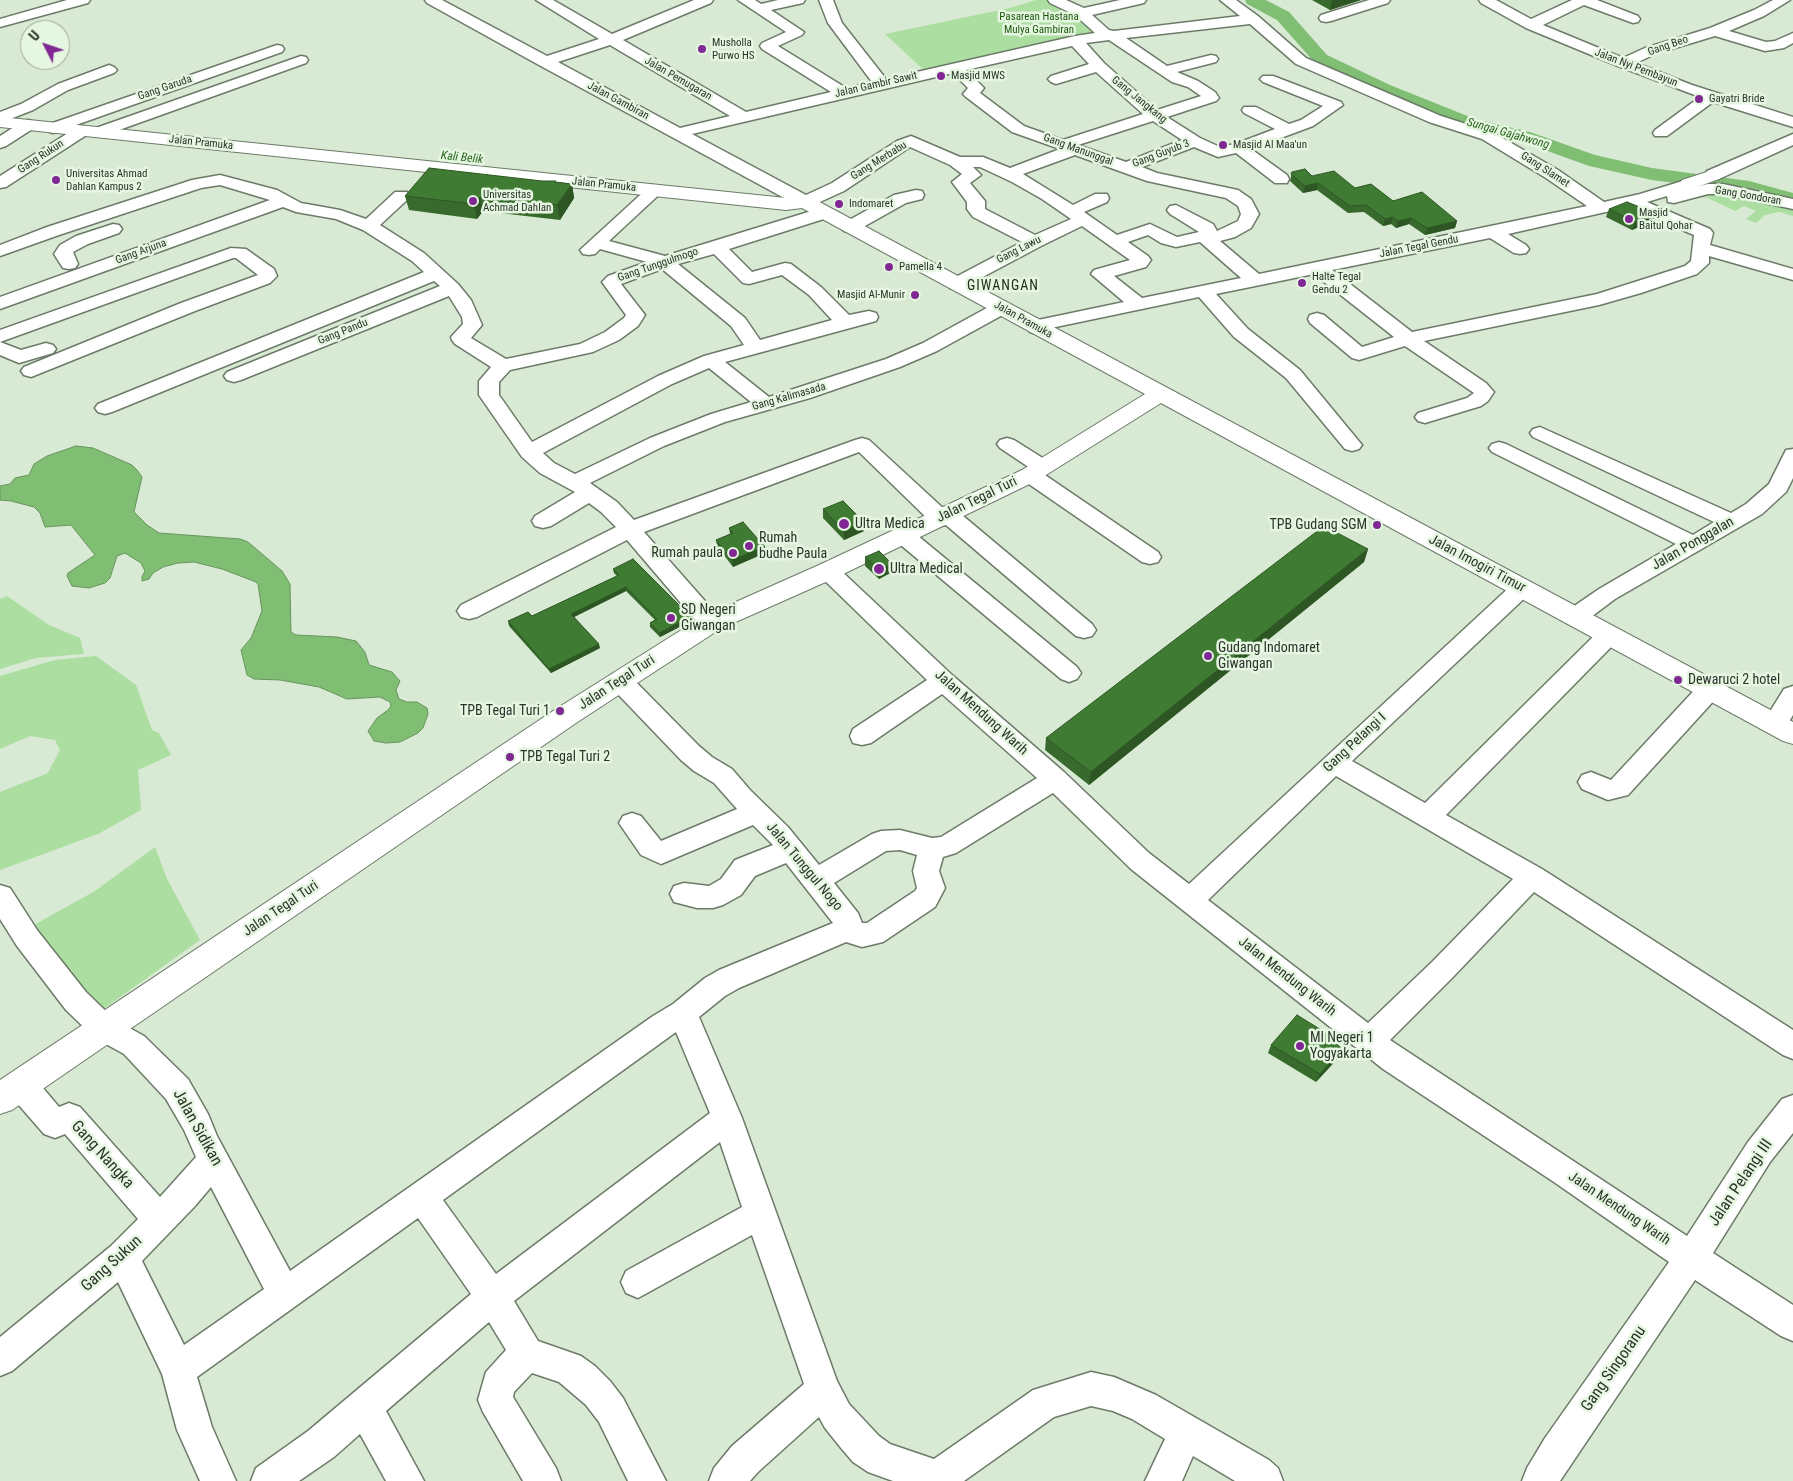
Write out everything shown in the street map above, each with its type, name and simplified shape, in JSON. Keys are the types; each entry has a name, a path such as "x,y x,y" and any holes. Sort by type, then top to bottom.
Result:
{"main road":[{"name":"Jalan Pramuka","path":"5,120 90,132 786,204 805,202 1162,394"},
{"name":"Jalan Tegal Gendu","path":"1689,184 1713,175"},
{"path":"1112,368 1130,388 1132,400 1129,414 1158,411 1183,414 1213,422"},
{"name":"Jalan Tegal Turi","path":"10,1092 392,832 711,623 904,536 1036,471 1162,394"},
{"name":"Jalan Imogiri Timur","path":"1162,394 1784,729"}],"street":[{"path":"0,23 83,0"},
{"name":"Jalan Gambiran","path":"432,0 805,202"},
{"path":"547,3 567,0"},
{"path":"544,62 611,40 706,0"},
{"path":"745,0 797,32 767,46 844,92"},
{"path":"760,8 798,0"},
{"path":"826,0 836,22 855,51 889,83 914,92"},
{"path":"1009,174 1070,147 1078,139 1211,98 1210,95 1193,84 1182,81 1164,71 1108,35 1082,14 1055,0"},
{"path":"1082,14 1139,0"},
{"path":"1227,0 1252,19"},
{"path":"1326,18 1383,0"},
{"name":"Jalan Nyi Pembayun","path":"1486,0 1531,25 1623,63 1712,96 1793,122"},
{"path":"1531,25 1584,0 1633,19"},
{"name":"Gang Beo","path":"1623,63 1650,51 1714,31 1759,13 1778,1"},
{"name":"Jalan Pemugaran","path":"547,3 744,117"},
{"name":"Jalan Gambir Sawit","path":"677,133 844,92 1075,40 1252,19"},
{"name":"Gang Slamet","path":"1252,19 1296,57 1383,98 1435,119 1488,136 1552,174 1600,207"},
{"path":"1714,31 1765,47 1779,45 1793,37"},
{"name":"Gang Jangkang","path":"1075,40 1099,66 1154,115 1194,141 1218,152 1239,148 1288,130 1307,122 1335,105 1268,79"},
{"name":"Gang Garuda","path":"53,128 277,49"},
{"path":"1296,57 1321,53"},
{"path":"1164,71 1212,59"},
{"name":"Gang Rukun","path":"0,183 90,132 301,60"},
{"path":"1054,95 1069,88 1056,79 1099,66"},
{"name":"Gang Manunggal","path":"955,67 976,88 971,94 1018,129 1153,177 1240,192 1249,208 1249,219 1245,224 1229,233 1205,238"},
{"path":"0,143 5,120 63,87 109,70"},
{"path":"1661,132 1712,96"},
{"path":"5,120 59,107"},
{"path":"1250,110 1288,130"},
{"name":"Jalan Tegal Gendu","path":"1713,175 1781,153 1793,139"},
{"name":"Gang Merbabu","path":"805,202 838,187 907,142 914,141 957,162 984,156 1009,174"},
{"name":"Gang Guyub 3","path":"1128,167 1194,141"},
{"path":"1239,148 1281,179 1264,184"},
{"path":"957,162 974,175 960,182 976,201 979,213 1035,242"},
{"path":"1009,174 1034,187 1078,215 1142,262 1100,274 1139,304"},
{"path":"0,251 54,231 212,180 240,185 313,210 332,212 369,226 418,257 452,288 462,300 473,321 473,325 461,338 503,366 490,381 488,392 529,452 547,468 582,488 609,507 630,528 711,623"},
{"name":"Jalan Tegal Gendu","path":"1037,328 1046,324 1139,304 1493,232 1637,200 1689,184"},
{"path":"69,264 63,254 64,252 82,240 240,185"},
{"name":"Gang Gondoran","path":"1637,200 1670,199 1708,189 1723,189 1793,204"},
{"path":"656,190 593,247 665,262 738,322 755,347"},
{"path":"850,227 900,199 916,195"},
{"path":"369,226 401,196"},
{"path":"0,287 277,198"},
{"name":"Gang Arjuna","path":"0,303 277,198"},
{"name":"Gang Lawu","path":"956,284 1035,242 1101,198"},
{"path":"1317,319 1359,354 1408,339 1539,310 1599,299 1691,270 1700,263 1704,233 1637,200"},
{"path":"1176,210 1207,228 1208,232 1205,238"},
{"name":"Gang Tunggulmogo","path":"503,366 572,352 598,343 620,331 636,315 612,282 665,262 748,238 824,213"},
{"path":"1115,241 1150,229 1176,242 1200,237 1205,238 1255,280"},
{"path":"1493,232 1520,249"},
{"path":"716,246 749,279 784,268 816,291 845,322"},
{"path":"1701,248 1793,275"},
{"path":"0,336 231,253 240,253 268,274 264,279 188,307 31,371"},
{"path":"1318,268 1408,339 1484,392 1474,402 1425,417"},
{"path":"105,408 435,274"},
{"name":"Gang Pandu","path":"234,376 452,288"},
{"path":"1203,291 1241,333 1293,374 1352,445"},
{"name":"Gang Kalimasada","path":"543,521 582,488 657,442 718,418 863,374 892,363 930,347 1002,308"},
{"path":"529,452 674,376 711,360 845,322 869,318"},
{"path":"0,348 19,357 46,349"},
{"path":"711,360 765,404"},
{"path":"1540,432 1732,522"},
{"path":"469,611 630,528 862,444 944,517 1084,630"},
{"path":"1007,444 1036,471 1150,557"},
{"path":"1499,448 1693,544"},
{"name":"Jalan Ponggalan","path":"1575,617 1607,594 1785,490 1791,452"},
{"path":"904,536 1069,673"},
{"name":"Jalan Mendung Warih","path":"828,571 943,681 1055,778 1140,861 1189,901 1394,1060 1793,1324"},
{"name":"Gang Pelangi I","path":"1189,901 1522,588"},
{"path":"1427,816 1609,635"},
{"name":"Jalan Tunggul Nogo","path":"178,1370 663,1025 683,1013 722,983 845,930 849,926 848,921 792,849 723,776 690,754 620,681"},
{"path":"862,736 943,681"},
{"path":"1591,782 1608,790 1619,788 1710,689"},
{"path":"1784,729 1793,695"},
{"path":"1334,763 1532,877 1793,1046"},
{"path":"817,880 881,841 900,840 932,850 947,846 1055,778"},
{"path":"632,823 650,848 661,853 757,812"},
{"path":"684,894 697,897 713,897 731,887 745,868 792,849"},
{"path":"845,930 862,935 873,934 924,899 930,888 926,870 932,850"},
{"path":"1369,1041 1443,969 1532,877"},
{"name":"Jalan Sidikan","path":"0,896 27,938 76,1001 105,1029 134,1045 177,1089 284,1294"},
{"path":"683,1013 728,1118 823,1390 837,1416 866,1449 880,1459 937,1479 1045,1402 1091,1390 1114,1394 1144,1407 1256,1472 1265,1481"},
{"name":"Gang Nangka","path":"10,1092 55,1124 69,1117 160,1220"},
{"name":"Jalan Pelangi III","path":"1691,1258 1759,1152 1793,1109"},
{"path":"269,1481 321,1444 493,1297 728,1118"},
{"name":"Gang Sukun","path":"0,1359 123,1257 160,1220 214,1159"},
{"path":"422,1197 493,1297 527,1354 569,1368 583,1378 598,1393 610,1410 648,1481"},
{"path":"638,1282 760,1214"},
{"path":"123,1257 178,1370 211,1478"},
{"name":"Gang Singoranu","path":"1547,1468 1691,1258"},
{"path":"527,1354 498,1384 495,1400 543,1481"},
{"path":"727,1481 745,1459 823,1390"},
{"path":"364,1407 406,1481"},
{"path":"1162,1481 1186,1433"}],"green space":[{"name":"Pasarean Hastana Mulya Gambiran","path":"1036,0 1049,0 1078,13 1101,34 926,72 885,34 1010,8"},
{"path":"1699,190 1793,203 1793,216 1779,212 1765,215 1756,223 1746,219 1756,211 1744,206 1735,211 1706,197 1694,198"},
{"path":"7,596 49,625 80,638 84,654 36,658 0,669 0,599"},
{"path":"96,656 136,685 152,730 159,733 171,755 138,770 141,810 98,834 0,870 0,792 48,773 60,750 55,740 30,736 0,749 0,676 55,660"},
{"path":"155,847 167,879 200,940 95,1015 32,926 95,891"}],"shaded area":[{"path":"76,446 93,448 132,465 137,470 142,477 134,512 147,525 159,533 240,539 248,542 282,571 290,584 291,632 296,635 337,637 356,641 365,652 369,665 392,672 400,681 396,690 399,699 407,702 417,702 427,708 428,714 423,728 418,733 400,742 386,743 374,741 368,731 377,718 388,710 391,706 390,702 380,697 347,699 319,687 280,680 254,679 247,675 241,650 251,638 262,611 258,584 256,582 222,569 194,562 178,563 163,567 153,573 149,579 142,581 145,571 141,563 125,553 117,556 110,578 105,583 89,588 72,586 67,576 68,573 95,555 71,525 45,527 40,513 34,507 0,500 0,486 10,484 15,478 29,475 34,464 47,456"}],"building":[{"path":"429,168 572,184 557,205 480,197 474,204 405,196"},
{"path":"1305,169 1312,176 1334,171 1355,188 1371,184 1393,201 1422,192 1457,221 1427,228 1411,218 1398,221 1393,217 1385,219 1366,205 1350,206 1318,183 1305,186 1291,174 1292,172"},
{"path":"1627,202 1655,213 1635,222 1609,209"},
{"path":"843,501 864,522 844,531 823,509"},
{"path":"743,522 765,547 732,560 716,540 733,533 729,528"},
{"name":"Gudang Indomaret Giwangan","path":"1324,526 1368,549 1091,772 1046,738"},
{"path":"879,551 892,564 879,570 865,557"},
{"name":"SD Negeri Giwangan","path":"633,559 682,608 684,606 692,616 659,633 650,623 657,619 626,587 571,614 599,644 549,669 508,621 528,612 532,616 619,575 613,569"},
{"name":"MI Negeri 1 Yogyakarta","path":"1297,1015 1323,1031 1342,1049 1320,1074 1271,1045"}],"waterway":[{"name":"Sungai Gajahwong","path":"1253,0 1283,16 1321,59 1383,89 1469,123 1523,136 1589,160 1652,174 1749,187 1793,199"}],"place":[{"name":"Musholla Purwo HS","path":"702,49"},
{"name":"Masjid MWS","path":"941,76"},
{"name":"Gayatri Bride","path":"1699,99"},
{"name":"Masjid Al Maa'un","path":"1223,145"},
{"name":"Universitas Ahmad Dahlan Kampus 2","path":"56,180"},
{"name":"Universitas Achmad Dahlan","path":"473,201"},
{"name":"Indomaret","path":"839,204"},
{"name":"Masjid Baitul Qohar","path":"1629,219"},
{"name":"Pamella 4","path":"889,267"},
{"name":"Halte Tegal Gendu 2","path":"1302,283"},
{"name":"Masjid Al-Munir","path":"915,295"},
{"name":"Ultra Medica","path":"844,524"},
{"name":"TPB Gudang SGM","path":"1377,525"},
{"name":"Rumah budhe Paula","path":"749,546"},
{"name":"Rumah paula","path":"733,553"},
{"name":"Ultra Medical","path":"879,569"},
{"name":"SD Negeri Giwangan","path":"671,618"},
{"name":"Gudang Indomaret Giwangan","path":"1208,656"},
{"name":"Dewaruci 2 hotel","path":"1678,680"},
{"name":"TPB Tegal Turi 1","path":"560,711"},
{"name":"TPB Tegal Turi 2","path":"510,757"},
{"name":"MI Negeri 1 Yogyakarta","path":"1300,1046"}],"district":[{"name":"GIWANGAN","path":"1003,286"}],"water label":[{"name":"Kali Belik","path":"462,158"}]}
